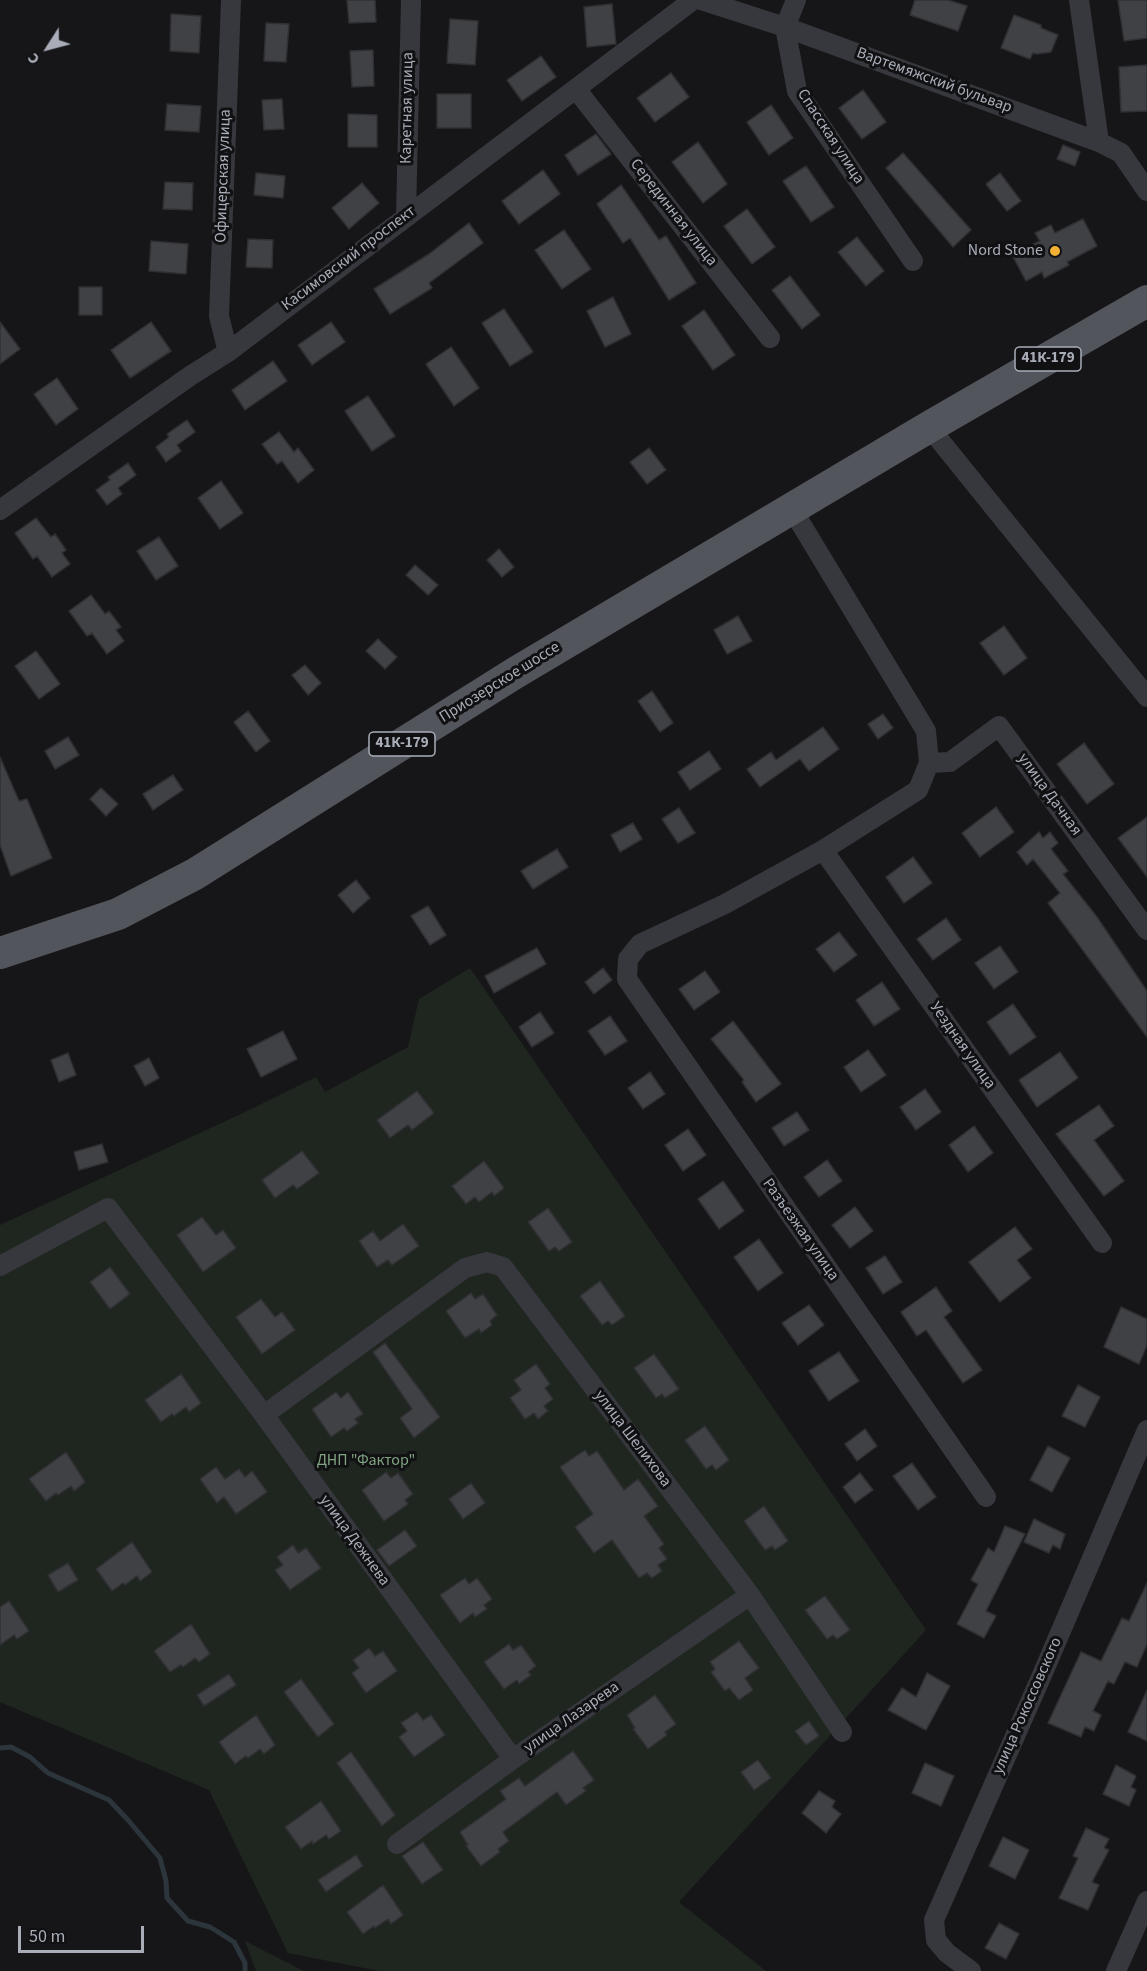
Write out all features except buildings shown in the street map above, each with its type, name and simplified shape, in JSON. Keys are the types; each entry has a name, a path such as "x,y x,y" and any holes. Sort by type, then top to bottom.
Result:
{"main road":[{"name":"41К-179","path":"929,427 1142,305"},
{"name":"Приозерское шоссе","path":"0,953 118,915 195,874 515,673 929,427"}],"street":[{"name":"Офицерская улица","path":"228,352 219,316 231,0"},
{"name":"Каретная улица","path":"406,216 411,0"},
{"name":"Касимовский проспект","path":"0,510 170,390 228,352 693,0"},
{"name":"Вартемяжский бульвар","path":"701,0 785,27 1099,142 1121,153 1147,191"},
{"path":"785,27 796,0"},
{"path":"1079,0 1099,142"},
{"name":"Спасская улица","path":"785,27 797,91 913,261"},
{"name":"Серединная улица","path":"576,89 770,338"},
{"path":"929,427 1147,698"},
{"path":"792,509 926,731 929,763 918,790 823,850"},
{"name":"улица Дачная","path":"929,763 950,762 999,726 1147,930"},
{"name":"Разъезжая улица","path":"823,850 725,904 640,944 628,959 627,979 986,1497"},
{"name":"Уездная улица","path":"823,850 1102,1243"},
{"name":"улица Дежнева","path":"0,1266 108,1208 264,1415 513,1760"},
{"name":"улица Шелихова","path":"264,1415 465,1268 487,1262 503,1268 750,1595 843,1732"},
{"name":"улица Рокоссовского","path":"971,1971 947,1953 936,1940 934,1920 1147,1430"},
{"name":"улица Лазарева","path":"397,1844 750,1595"},
{"path":"1116,1971 1147,1901"}],"green space":[{"name":"ДНП \"Фактор\"","path":"470,968 926,1630 679,1902 766,1971 379,1971 288,1953 209,1790 0,1702 0,1225 316,1077 325,1092 408,1047 419,999"},
{"path":"245,1941 304,1971 256,1971"}],"waterway":[{"path":"0,1748 11,1747 30,1757 48,1773 109,1800 160,1858 166,1881 167,1898 188,1921 210,1927 234,1942 245,1963 245,1971"}],"place":[{"name":"Nord Stone","path":"1055,251"}]}
